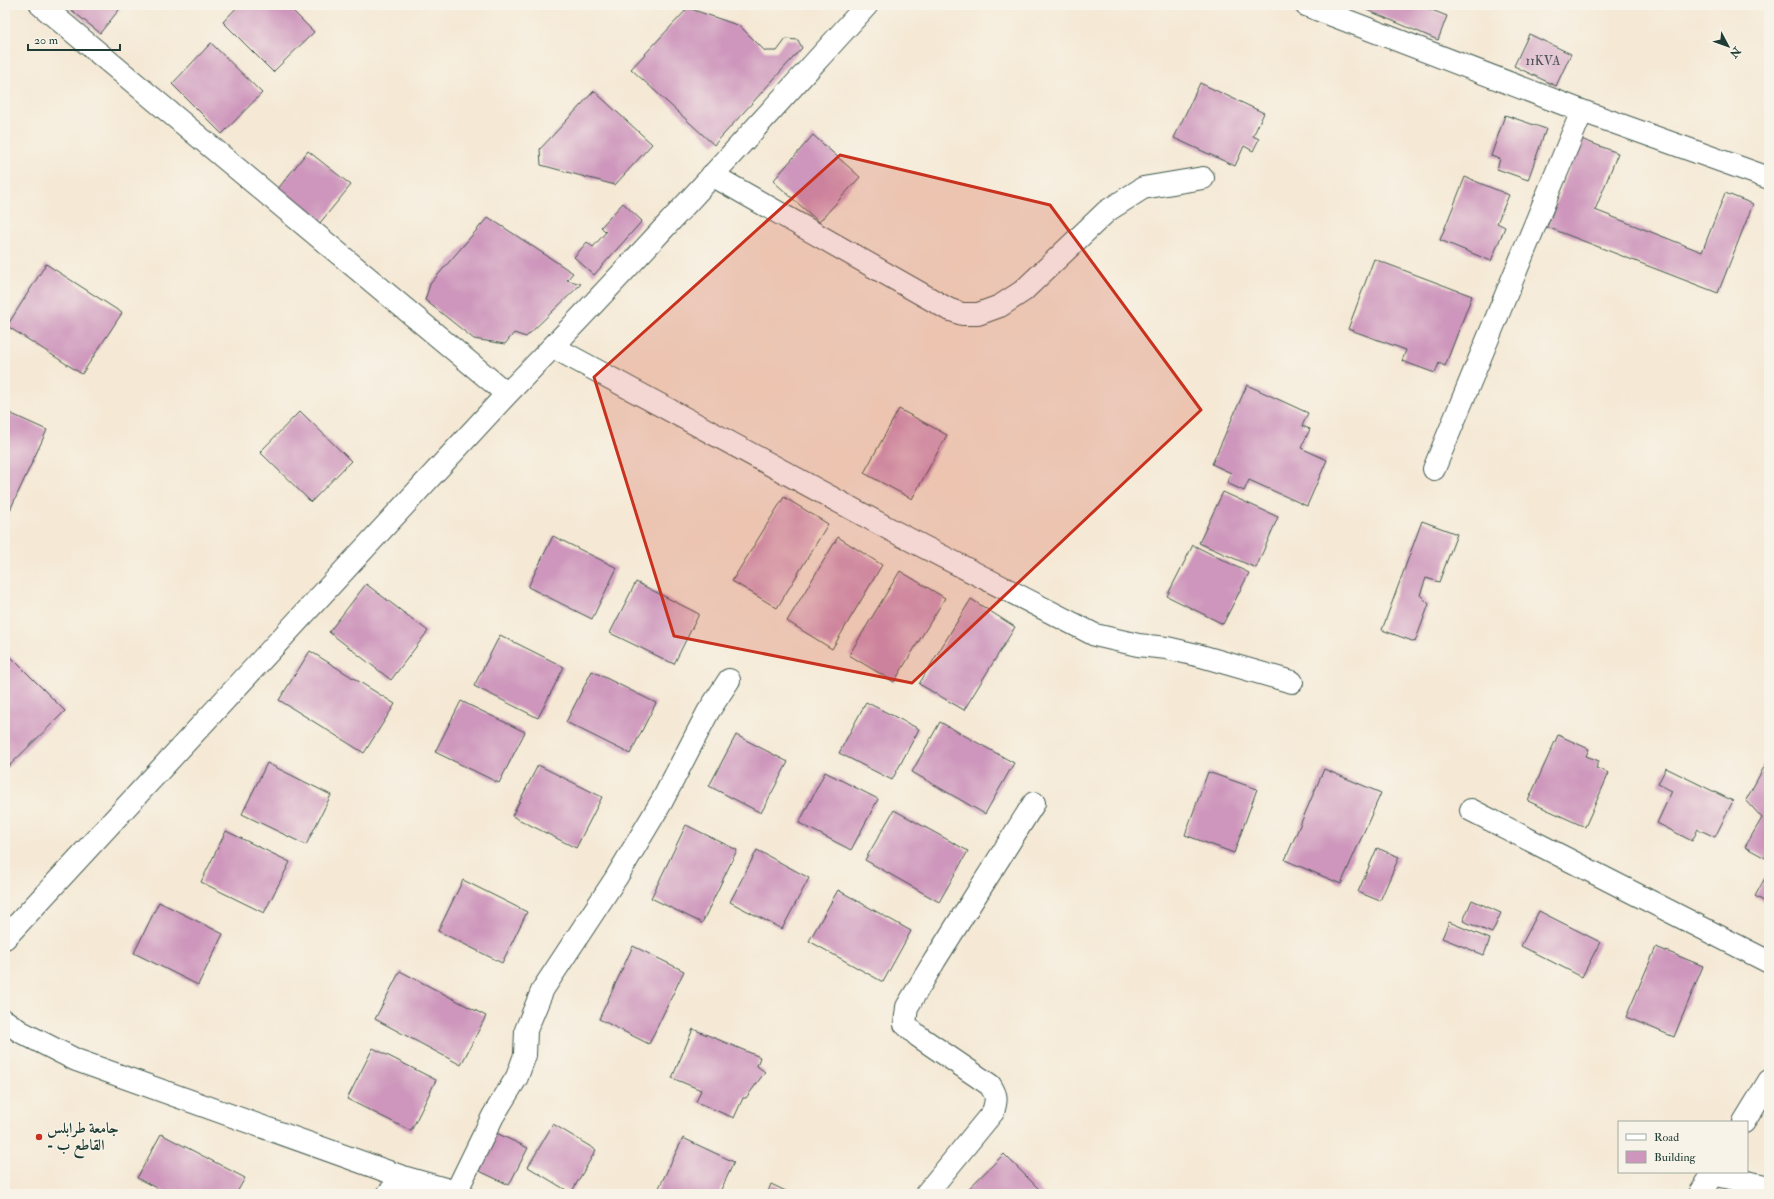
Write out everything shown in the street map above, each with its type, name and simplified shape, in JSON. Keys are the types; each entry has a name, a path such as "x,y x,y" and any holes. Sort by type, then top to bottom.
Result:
{"street":[{"path":"41,5 506,394"},
{"path":"5,938 506,394 553,347 712,176 867,5"},
{"path":"1306,5 1582,111 1769,178"},
{"path":"1434,469 1582,111"},
{"path":"712,176 948,308 962,314 978,314 1000,306 1023,291 1107,211 1143,188 1203,178"},
{"path":"553,347 895,532 1095,635 1138,645 1167,648 1201,656 1292,682"},
{"path":"5,1021 21,1032 76,1060 403,1177 460,1193 493,1116 518,1077 525,1055 526,1030 543,988 616,878 662,801 708,712 729,680"},
{"path":"926,1194 993,1112 996,1103 996,1095 990,1085 918,1036 905,1024 907,1007 1034,803"},
{"path":"1471,810 1769,962"},
{"path":"1745,1121 1769,1081"},
{"path":"1700,1194 1713,1173 1769,1188"},
{"path":"388,1194 403,1177"}],"highlighted area":[{"path":"840,155 1050,205 1201,410 912,683 674,636 594,377"}],"building":[{"path":"65,5 123,5 100,33"},
{"path":"239,5 287,5 314,32 273,72 223,22"},
{"path":"1355,5 1419,5 1447,16 1438,40"},
{"path":"688,8 740,26 765,51 777,51 786,39 798,40 802,48 714,145 631,69"},
{"path":"1529,34 1571,54 1556,86 1514,66"},
{"path":"211,43 262,93 222,134 172,84"},
{"path":"1200,83 1264,113 1253,136 1259,139 1253,151 1244,146 1235,166 1174,138"},
{"path":"594,91 652,144 615,185 541,165 540,149"},
{"path":"1505,115 1546,129 1528,180 1497,169 1500,159 1491,156"},
{"path":"813,135 860,177 819,222 773,181"},
{"path":"1581,139 1618,153 1595,210 1702,252 1725,193 1753,204 1718,293 1547,227"},
{"path":"308,151 351,185 319,224 277,190"},
{"path":"1465,177 1509,195 1497,223 1505,227 1491,261 1440,240"},
{"path":"623,203 642,221 594,275 574,257 587,242 593,247 606,232 601,227"},
{"path":"488,217 573,273 567,280 581,284 526,337 514,333 505,344 474,339 425,300 430,284"},
{"path":"1374,259 1472,296 1445,366 1439,363 1435,373 1402,361 1406,350 1348,329"},
{"path":"46,264 122,313 82,374 7,326"},
{"path":"1247,385 1308,413 1302,426 1310,429 1301,448 1327,460 1307,506 1249,480 1244,491 1227,483 1231,473 1212,464"},
{"path":"899,409 947,435 912,499 864,473"},
{"path":"5,411 47,430 5,521"},
{"path":"300,411 351,461 311,502 260,452"},
{"path":"1223,492 1278,517 1256,568 1199,543"},
{"path":"784,497 828,524 777,608 732,581"},
{"path":"1422,521 1457,534 1439,582 1426,578 1420,595 1429,604 1415,642 1382,630"},
{"path":"553,536 617,568 592,619 528,587"},
{"path":"838,537 882,565 832,649 787,621"},
{"path":"1193,545 1249,573 1223,624 1167,596"},
{"path":"900,571 945,598 894,682 849,655"},
{"path":"636,582 699,614 674,664 610,633"},
{"path":"366,584 428,631 391,680 329,632"},
{"path":"971,599 1015,627 964,710 919,684"},
{"path":"500,635 564,667 538,718 474,686"},
{"path":"310,651 395,704 364,753 279,700"},
{"path":"10,656 65,711 5,770 5,661"},
{"path":"592,671 656,703 630,754 566,722"},
{"path":"461,701 525,732 499,783 435,752"},
{"path":"866,702 919,729 892,780 839,753"},
{"path":"940,722 1014,763 985,814 912,772"},
{"path":"736,735 788,762 761,813 709,786"},
{"path":"1558,735 1589,749 1586,756 1599,761 1596,768 1609,773 1585,827 1528,801"},
{"path":"1769,758 1769,860 1745,847 1762,818 1746,800"},
{"path":"267,763 331,795 306,845 242,814"},
{"path":"538,765 602,797 576,848 512,816"},
{"path":"1666,768 1733,801 1715,837 1698,829 1692,841 1657,823 1672,791 1658,784"},
{"path":"1324,769 1381,793 1341,884 1285,860"},
{"path":"825,772 878,799 851,850 799,823"},
{"path":"1208,772 1257,789 1234,853 1185,835"},
{"path":"894,810 968,851 939,902 865,860"},
{"path":"686,825 737,850 702,923 651,898"},
{"path":"226,831 290,862 264,913 201,882"},
{"path":"1377,848 1399,857 1380,901 1358,892"},
{"path":"757,850 809,878 782,929 730,902"},
{"path":"1769,871 1769,904 1755,896"},
{"path":"463,880 527,912 502,963 438,931"},
{"path":"838,890 911,931 883,982 809,941"},
{"path":"1472,900 1501,913 1492,933 1463,921"},
{"path":"159,902 223,934 198,985 134,953"},
{"path":"1539,911 1600,942 1582,977 1521,946"},
{"path":"1449,922 1490,939 1484,955 1442,938"},
{"path":"633,946 684,971 649,1044 599,1019"},
{"path":"1656,947 1703,966 1674,1037 1626,1017"},
{"path":"400,971 486,1016 461,1065 375,1019"},
{"path":"693,1029 760,1057 757,1066 765,1072 746,1098 743,1098 734,1118 696,1102 701,1090 672,1078"},
{"path":"373,1048 436,1080 411,1131 347,1099"},
{"path":"553,1124 596,1150 571,1193 528,1167"},
{"path":"490,1130 528,1148 509,1185 471,1167"},
{"path":"161,1134 245,1178 236,1194 168,1194 137,1178"},
{"path":"683,1138 734,1162 719,1194 656,1194"},
{"path":"1004,1154 1044,1194 967,1194 965,1192"},
{"path":"771,1184 792,1194 767,1194"}],"place":[{"name":"جامعة طرابلس - القاطع ب","path":"39,1137"}]}
